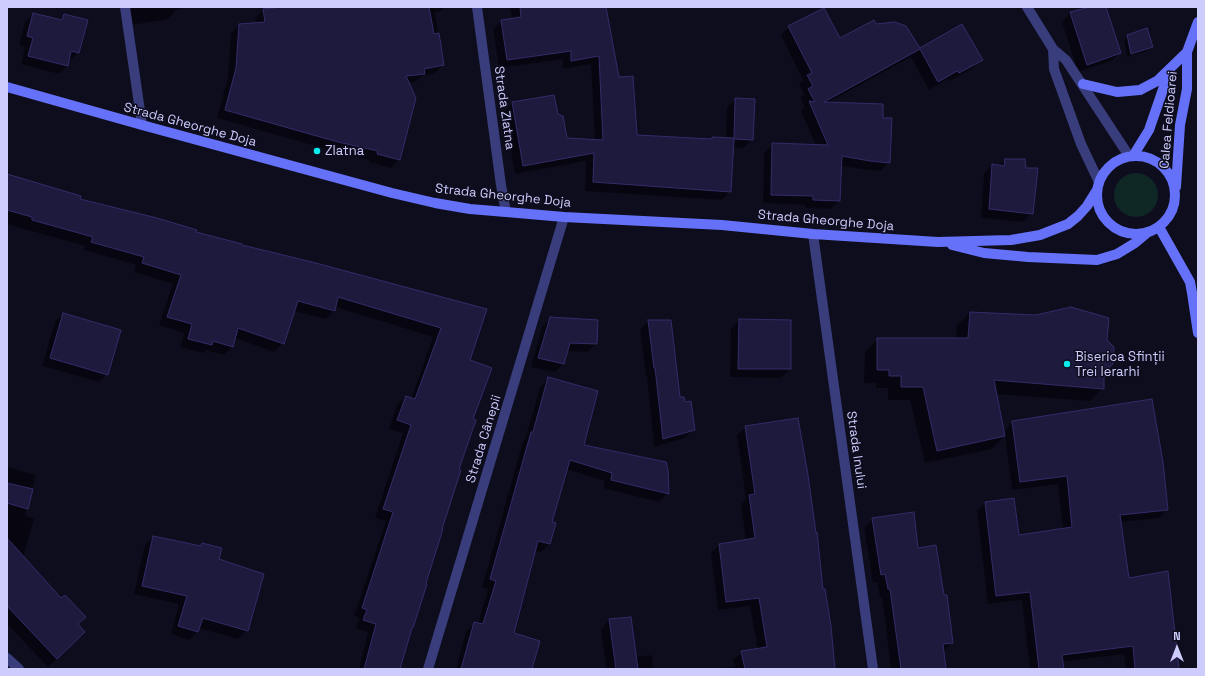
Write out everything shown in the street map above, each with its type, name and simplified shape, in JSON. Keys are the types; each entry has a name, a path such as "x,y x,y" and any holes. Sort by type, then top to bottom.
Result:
{"main road":[{"name":"Calea Feldioarei","path":"1176,191 1180,125 1187,89 1187,52 1198,22"},
{"name":"Calea Feldioarei","path":"1131,156 1149,130 1170,69 1187,52"},
{"path":"1083,84 1117,92 1140,90 1157,82 1170,69"},
{"name":"Strada Gheorghe Doja","path":"7,87 392,193 434,203 470,209 564,217 722,225 813,234 938,242 1011,240 1040,235 1054,231 1068,224 1087,206 1098,186"},
{"path":"1131,156 1143,156 1153,159 1161,165 1168,172 1176,191 1172,212 1167,220 1159,227 1148,233 1128,234 1111,225 1104,218 1097,199 1098,186 1102,174 1110,166 1122,158 1131,156"},
{"path":"1159,227 1195,293 1198,333"},
{"name":"Strada Gheorghe Doja","path":"938,242 984,252 1035,257 1097,260 1117,254 1148,233"}],"street":[{"path":"125,7 142,125"},
{"name":"Strada Zlatna","path":"477,7 506,212"},
{"path":"1027,7 1053,49 1066,60 1131,156"},
{"path":"1053,49 1054,69 1098,186"},
{"name":"Strada Cânepii","path":"428,669 564,217"},
{"name":"Strada Inului","path":"813,234 873,669"},
{"path":"7,658 19,669"}],"green space":[{"path":"1136,173 1148,177 1154,183 1158,195 1154,207 1148,213 1136,217 1124,213 1118,207 1114,195 1118,183 1124,177"}],"building":[{"path":"283,7 429,7 434,34 439,33 444,65 424,69 425,74 406,76 416,98 400,160 377,154 378,151 338,142 225,110 236,68 239,24 265,22 263,9"},
{"path":"520,7 606,7 619,77 633,76 637,135 712,139 712,137 734,138 735,98 755,99 753,140 734,139 731,192 593,182 594,153 523,166 512,102 554,95 558,114 563,116 567,138 603,140 599,56 571,61 571,51 507,60 501,20 521,17"},
{"path":"1090,7 1106,7 1121,53 1087,65 1070,12"},
{"path":"824,8 840,38 874,20 876,24 895,22 906,26 920,48 962,24 983,60 959,73 957,71 938,82 920,49 824,102 883,104 883,118 892,118 890,163 842,156 840,201 813,200 813,196 771,195 772,143 828,145 809,101 815,102 808,89 813,86 807,75 812,73 788,26"},
{"path":"33,13 62,20 64,14 88,20 79,53 71,51 68,66 28,56 33,38 27,36"},
{"path":"1147,28 1153,47 1131,54 1127,35"},
{"path":"1005,159 1025,159 1026,168 1038,168 1033,214 989,209 992,164 1004,166"},
{"path":"7,174 81,196 80,199 157,218 197,230 196,232 242,245 312,262 487,309 470,360 492,368 473,419 476,420 459,469 461,470 400,669 364,669 376,624 363,620 367,610 362,608 393,512 383,509 411,425 397,420 406,396 415,399 441,328 338,297 335,311 298,301 284,344 238,328 233,347 213,341 212,345 188,339 192,324 167,317 181,275 142,263 144,257 91,242 93,237 32,220 32,217 7,210"},
{"path":"1071,307 1109,318 1107,340 1114,347 1113,364 1104,372 1104,389 994,380 1005,436 937,451 923,387 901,387 901,376 889,376 889,370 877,370 877,338 968,338 970,312 1036,315"},
{"path":"63,313 121,330 108,375 50,358"},
{"path":"550,317 598,320 597,344 570,343 564,364 538,358"},
{"path":"739,319 791,320 791,369 738,369"},
{"path":"648,320 671,320 680,397 684,397 685,402 691,401 695,430 663,439 655,368"},
{"path":"548,377 598,391 584,445 666,462 668,470 669,494 611,480 612,473 570,460 552,522 556,523 550,544 538,541 514,633 540,641 532,669 461,669 474,622 483,624 496,581 490,579"},
{"path":"1152,399 1163,462 1168,510 1120,515 1129,578 1168,571 1179,669 1135,669 1133,646 1062,655 1064,669 1039,669 1030,592 996,596 985,502 1014,498 1019,535 1072,527 1067,476 1020,482 1012,421"},
{"path":"798,418 816,533 817,532 823,589 825,589 831,626 835,669 745,669 741,651 767,647 759,598 726,602 719,544 755,538 749,495 755,494 745,426"},
{"path":"7,483 33,489 28,509 7,503"},
{"path":"914,512 918,548 936,545 944,595 947,595 953,643 943,644 946,669 901,669 890,589 888,589 885,574 881,575 872,518"},
{"path":"153,536 201,546 202,543 222,548 219,559 264,574 248,631 203,618 198,632 178,626 187,596 142,586"},
{"path":"7,538 61,598 65,595 86,617 78,624 85,632 57,659 7,606"},
{"path":"631,617 638,669 616,669 609,619"}],"place":[{"name":"Zlatna","path":"317,151"},
{"name":"Biserica Sfinții Trei Ierarhi","path":"1067,364"}]}
